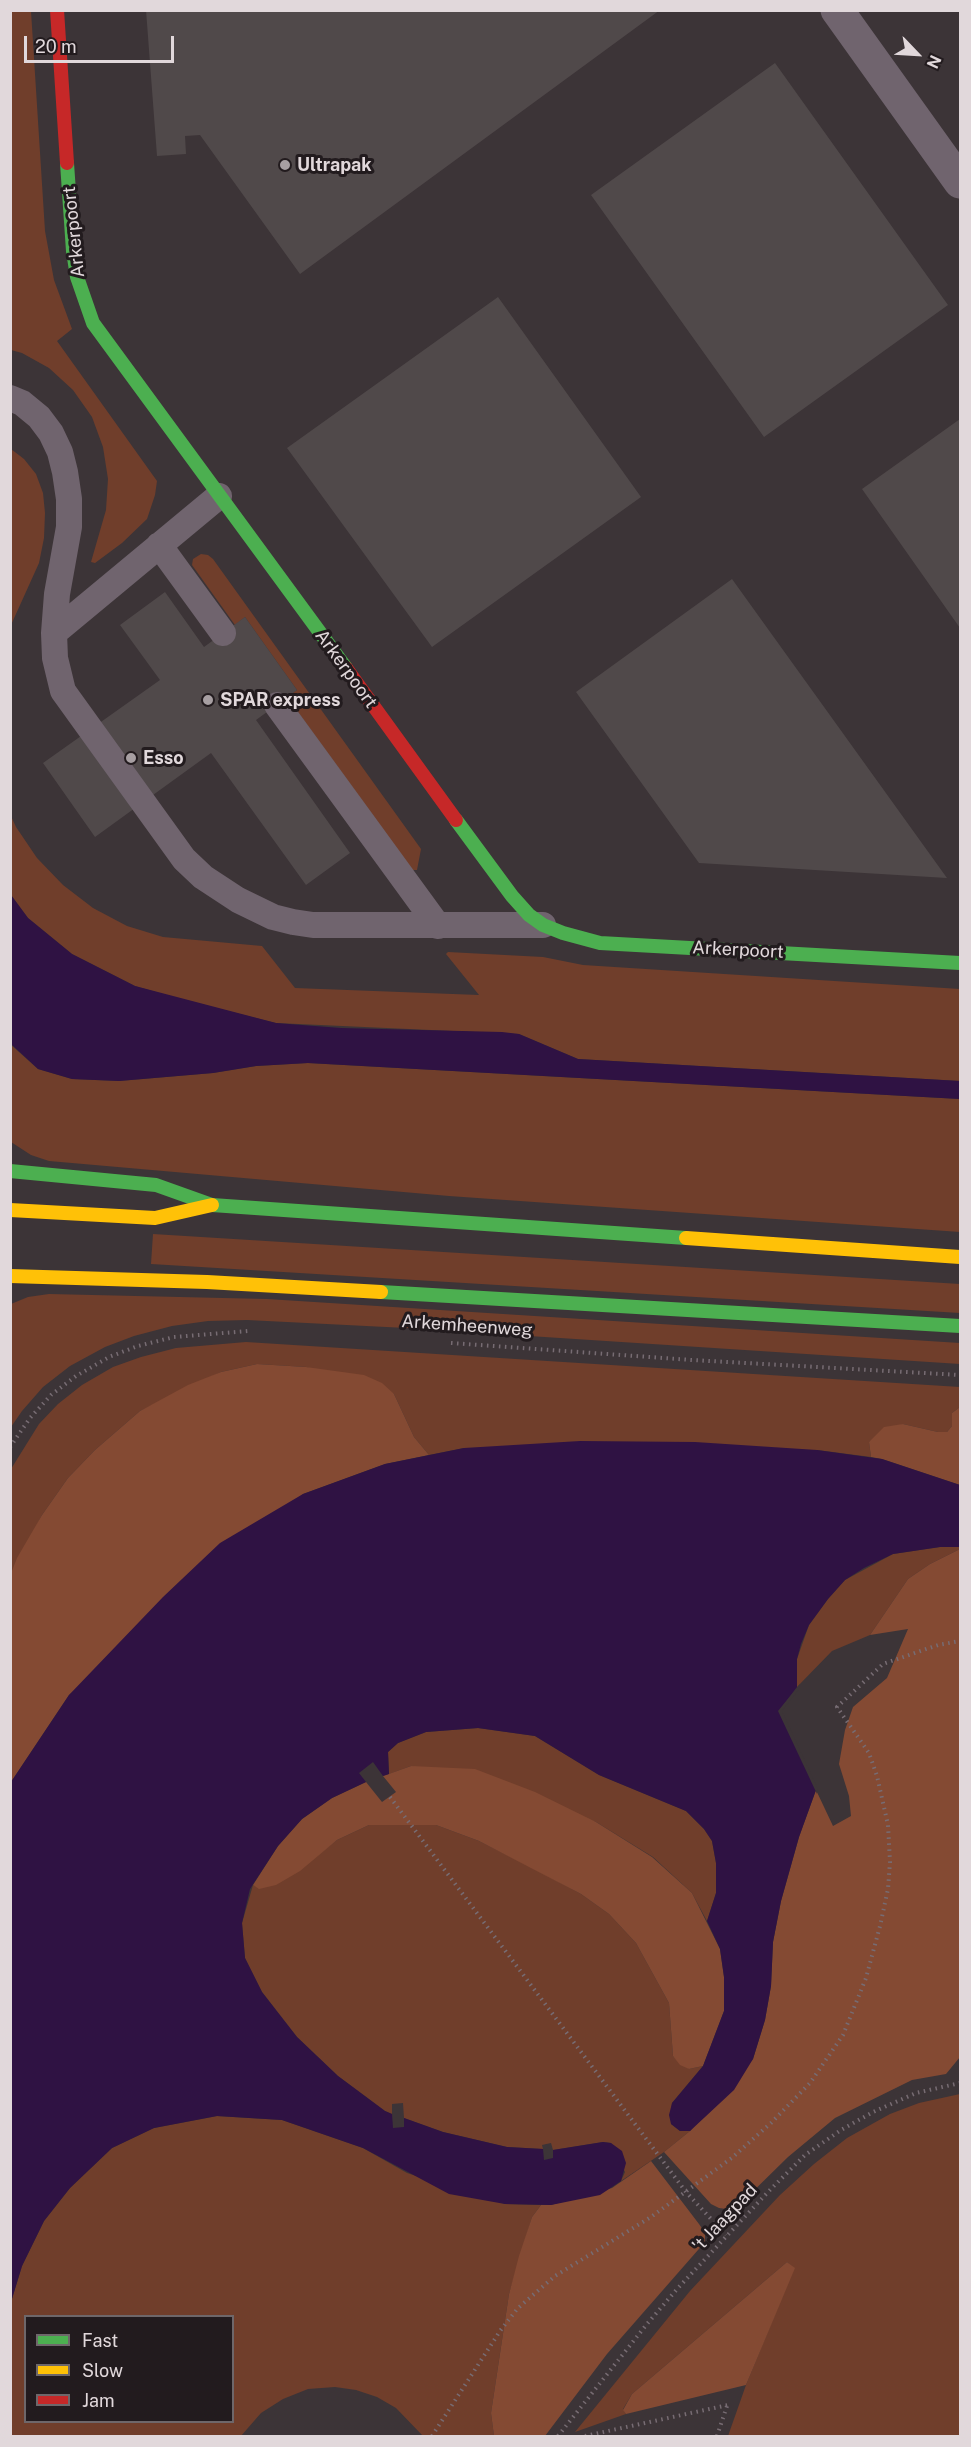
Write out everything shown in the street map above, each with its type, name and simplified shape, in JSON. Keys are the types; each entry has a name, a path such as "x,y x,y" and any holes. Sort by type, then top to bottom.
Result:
{"main road":[{"name":"Arkerpoort","path":"57,10 73,251 85,304 93,323 512,896 529,915 543,925 562,933 600,943 960,963"},
{"path":"10,1171 156,1185 212,1205 960,1257"},
{"path":"10,1210 155,1218 212,1205"},
{"name":"Arkemheenweg","path":"10,1276 207,1282 960,1326"}],"street":[{"path":"837,10 960,182"}],"lane":[{"path":"10,398 22,403 39,417 51,433 60,452 64,471 69,500 69,527 57,594 54,633 55,658 63,691 168,840 203,877 246,905 273,917 313,925 543,925"},
{"path":"54,633 219,496"},
{"path":"159,545 223,633"},
{"path":"276,705 438,926"}],"path":[{"path":"10,1447 30,1418 51,1395 76,1376 109,1357 174,1337 257,1331"},
{"name":"Arkemheenweg","path":"441,1342 692,1360 960,1375"},
{"path":"432,2436 500,2331 518,2308 555,2276 651,2217 733,2157 771,2123 810,2083 843,2035 866,1978 888,1889 890,1862 888,1825 877,1776 869,1753 837,1707 883,1664 938,1645 960,1641"},
{"path":"390,1797 686,2192 726,2235"},
{"name":"'t Jaagpad","path":"558,2436 646,2324 726,2235 805,2155 841,2130 873,2112 916,2093 960,2084"},
{"path":"585,2436 728,2405 717,2436"}],"shaded area":[{"path":"10,11 31,11 45,231 54,280 72,329 57,341 157,481 147,519 122,543 95,563 91,562 106,510 108,479 103,447 92,417 73,390 49,368 22,353 11,350"},
{"path":"11,449 24,459 36,474 43,493 45,513 44,538 39,563 11,625"},
{"path":"201,554 213,559 421,849 417,870 412,870 287,697 297,690 245,617 235,625 192,565 193,559"},
{"path":"10,814 37,858 63,885 93,908 127,926 163,937 262,946 295,988 479,995 446,954 448,952 543,957 583,965 960,989 960,1081 578,1059 519,1034 276,1023 187,1001 135,986 72,954 28,918 11,895"},
{"path":"11,895 28,918 72,954 135,986 276,1023 341,1028 519,1034 578,1059 960,1081 960,1099 308,1063 256,1066 213,1073 119,1081 72,1079 38,1069 11,1044"},
{"path":"10,1044 38,1069 72,1079 119,1081 213,1073 256,1066 308,1063 960,1099 960,1232 449,1196 49,1161 31,1155 11,1142"},
{"path":"153,1234 960,1284 960,1313 151,1264"},
{"path":"49,1294 267,1299 960,1343 960,1364 406,1328 247,1320 208,1321 172,1326 134,1336 105,1347 70,1366 43,1387 11,1427 11,1304 28,1297"},
{"path":"246,1342 960,1387 960,1407 952,1413 952,1426 947,1432 903,1424 869,1442 871,1457 817,1450 464,1448 429,1455 414,1437 394,1394 306,1367 257,1364 221,1372 140,1411 95,1450 68,1478 42,1515 11,1576 11,1469 39,1424 58,1404 82,1385 113,1367 141,1357 176,1348"},
{"path":"257,1364 306,1367 364,1375 382,1383 394,1394 414,1437 429,1455 385,1464 303,1494 69,1695 11,1782 10,1576 17,1558 42,1515 68,1478 95,1450 140,1411 188,1385 221,1372"},
{"path":"960,1407 960,1485 871,1457 869,1442 884,1427 903,1424 947,1432 952,1426 952,1413"},
{"path":"580,1441 695,1442 817,1450 882,1459 960,1485 960,1547 940,1547 893,1554 864,1568 845,1580 828,1599 809,1625 801,1644 797,1659 797,1687 779,1711 816,1790 799,1837 781,1901 773,1942 771,1986 765,2020 753,2059 734,2090 690,2131 680,2131 671,2124 669,2115 672,2103 703,2066 724,2011 724,1977 720,1949 707,1921 716,1893 716,1863 712,1841 704,1829 686,1811 599,1775 535,1736 478,1728 426,1732 398,1743 388,1752 389,1774 383,1776 373,1762 359,1773 366,1782 332,1798 302,1819 278,1846 250,1889 242,1923 245,1958 262,1992 297,2037 338,2076 392,2114 393,2128 404,2127 404,2118 443,2132 507,2147 543,2149 544,2160 553,2158 553,2150 603,2142 611,2143 622,2151 626,2163 621,2181 600,2195 551,2205 505,2204 449,2194 363,2148 282,2120 217,2116 154,2128 112,2148 70,2188 44,2221 22,2266 11,2302 11,1782 69,1695 163,1597 220,1543 303,1494 385,1464 464,1448"},
{"path":"940,1547 960,1547 960,1549 930,1564 908,1579 870,1635 832,1651 797,1687 797,1659 809,1625 845,1580 893,1554"},
{"path":"960,1549 960,2057 946,2074 912,2080 835,2118 788,2157 734,2210 719,2208 711,2204 664,2152 690,2131 753,2059 765,2020 771,1986 773,1942 781,1901 799,1837 816,1790 833,1826 851,1816 849,1796 839,1764 845,1730 853,1707 887,1678 908,1629 870,1635 908,1579 930,1564"},
{"path":"478,1728 535,1736 599,1775 686,1811 704,1829 712,1841 716,1863 716,1893 707,1921 692,1893 653,1857 596,1822 411,1766 389,1774 388,1752 398,1743 426,1732"},
{"path":"411,1766 475,1769 535,1792 596,1822 652,1857 692,1893 720,1949 724,1977 724,2011 703,2066 689,2069 680,2065 673,2056 669,2003 636,1943 609,1914 581,1894 479,1841 436,1825 369,1825 337,1840 300,1871 276,1885 259,1889 253,1885 278,1846 302,1819 332,1798 366,1782 382,1802 396,1792 383,1776"},
{"path":"369,1825 436,1825 479,1841 535,1869 581,1894 609,1914 636,1943 669,2003 673,2056 689,2069 703,2066 672,2103 671,2124 680,2131 690,2131 621,2181 625,2172 611,2143 603,2142 553,2150 551,2143 542,2145 543,2149 507,2147 443,2132 404,2118 403,2103 392,2104 392,2114 385,2111 338,2076 297,2037 262,1992 245,1958 242,1923 253,1885 259,1888 319,1854 337,1840"},
{"path":"960,2094 960,2436 728,2436 746,2385 794,2268 787,2262 632,2394 623,2409 626,2414 575,2432 690,2291 780,2195 814,2164 847,2138 890,2114 919,2103"},
{"path":"217,2116 282,2120 363,2148 407,2173 505,2204 541,2205 532,2217 509,2294 491,2413 494,2436 423,2436 396,2408 377,2397 356,2390 335,2387 308,2389 283,2399 261,2413 241,2436 11,2436 11,2302 22,2266 44,2221 70,2188 112,2148 154,2128"},
{"path":"651,2161 705,2233 705,2242 607,2354 545,2436 494,2436 491,2413 509,2294 532,2217 541,2205 551,2205 612,2188"},
{"path":"787,2262 795,2268 746,2385 626,2414 623,2410 632,2394"}],"pier":[{"path":"800,1684 799,1689 782,1711 818,1789 817,1794 778,1711"}],"building":[{"path":"146,10 660,10 300,274 200,135 185,136 186,154 157,156"},
{"path":"775,63 948,305 764,437 591,195"},
{"path":"498,297 641,497 432,647 287,448"},
{"path":"960,419 960,628 862,489"},
{"path":"732,579 947,878 699,863 576,692"},
{"path":"165,592 204,647 245,617 297,690 256,720 350,853 306,885 211,753 95,837 43,763 160,680 120,625"}],"traffic: fast":[{"path":"67,163 77,277 93,323 346,668"},
{"path":"456,820 512,896 529,915 543,925 563,933 600,943 960,963"},
{"path":"10,1171 156,1185 212,1205 686,1238"},
{"path":"381,1292 960,1326"}],"traffic: slow":[{"path":"10,1210 155,1218 212,1205"},
{"path":"686,1238 960,1257"},
{"path":"10,1276 207,1282 381,1292"}],"traffic: jam":[{"path":"57,10 67,163"},
{"path":"346,668 456,820"}],"place":[{"name":"Ultrapak","path":"285,165"},
{"name":"SPAR express","path":"208,700"},
{"name":"Esso","path":"131,758"}]}
